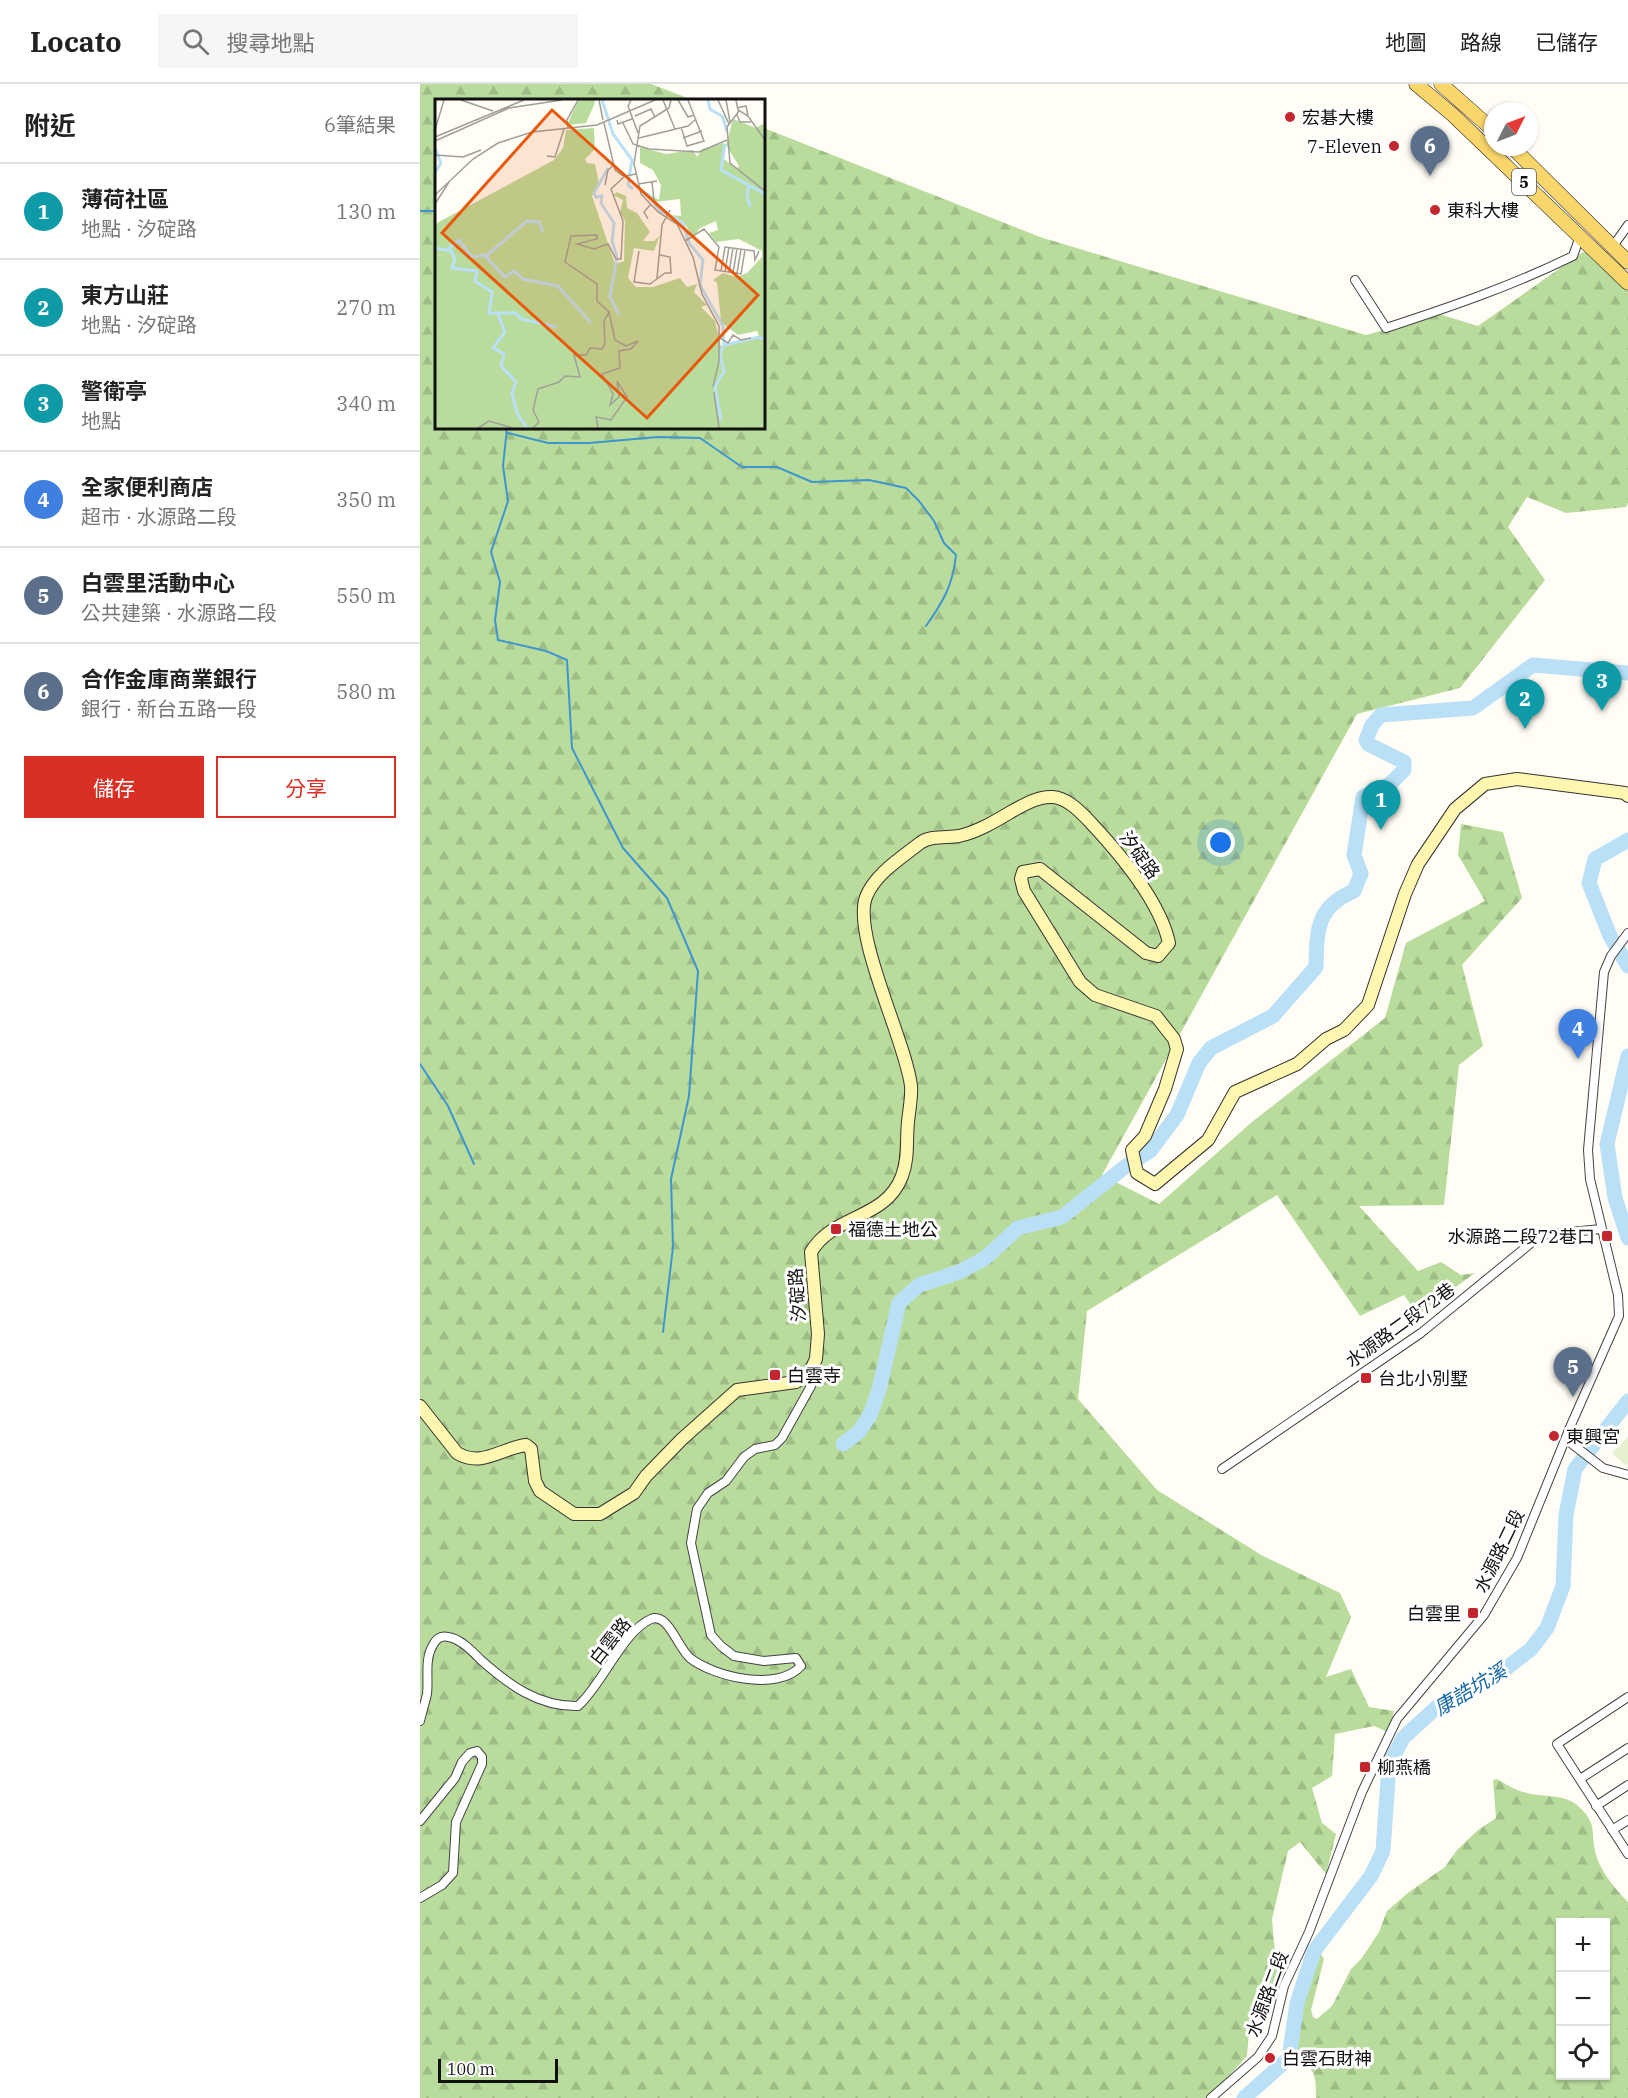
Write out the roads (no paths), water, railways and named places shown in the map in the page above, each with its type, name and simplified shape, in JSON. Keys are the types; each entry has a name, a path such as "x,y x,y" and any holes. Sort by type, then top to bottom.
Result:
{"main road":[{"name":"5","path":"1416,84 1453,115 1580,236 1628,262"},
{"path":"1441,84 1484,122"},
{"name":"5","path":"1521,156 1592,226 1628,283"},
{"path":"1580,236 1592,226"}],"street":[{"path":"1607,252 1628,220"},
{"path":"1620,233 1628,225"},
{"path":"1355,280 1386,328 1482,297 1556,265 1573,256 1580,236"},
{"name":"汐碇路","path":"810,1372 816,1359 818,1334 811,1252 824,1236 852,1218 882,1205 894,1193 903,1176 908,1154 911,1086 868,943 864,905 880,875 923,841 960,836 987,826 1040,798 1058,797 1070,801 1117,850 1162,918 1169,943 1158,956 1146,953 1040,868 1023,872 1021,879 1024,891 1080,982 1095,995 1156,1016 1174,1039 1177,1049 1165,1089 1145,1136 1132,1150 1137,1173 1155,1184 1208,1140 1235,1092 1298,1064 1326,1039 1344,1030 1368,1005 1405,894 1418,864 1455,809 1485,784 1517,779 1625,793 1628,796"},
{"name":"水源路二段","path":"1211,2098 1258,2057 1272,2036 1284,1986 1309,1932 1362,1792 1397,1719 1489,1608 1517,1558 1570,1442 1570,1425 1619,1316 1618,1294 1590,1179 1588,1150 1604,972 1611,956 1625,936"},
{"name":"水源路二段72巷","path":"1222,1469 1420,1333 1541,1235 1601,1229"},
{"path":"420,1406 458,1453 465,1458 481,1460 526,1445 531,1449 535,1481 540,1491 574,1514 600,1514 634,1493 646,1476 682,1439 737,1390 796,1382 810,1372"},
{"name":"白雲路","path":"420,1721 427,1693 427,1661 433,1645 439,1638 448,1636 467,1646 510,1683 541,1701 559,1706 578,1706 592,1693 622,1647 638,1629 652,1619 660,1618 667,1623 676,1641 689,1657 714,1673 724,1676 773,1679 795,1672 801,1666 796,1658 764,1661 734,1656 711,1635 691,1543 697,1509 708,1493 726,1481 744,1457 755,1449 775,1445 782,1438 811,1386 810,1372"},
{"path":"1570,1442 1597,1465 1628,1475"},
{"path":"1628,1697 1557,1744 1628,1854"},
{"path":"1580,1779 1628,1748"},
{"path":"420,1821 454,1778 462,1762 470,1753 477,1751 482,1757 482,1764 456,1822 456,1860 453,1873 442,1885 420,1898"},
{"path":"1596,1806 1628,1785"},
{"path":"1612,1830 1628,1820"}],"waterway":[{"path":"420,211 435,211"},
{"path":"507,429 503,466 508,501 491,552 500,582 495,620 498,640 546,651 567,660 572,748 623,848 667,898 698,971 689,1096 671,1179 673,1247 663,1332"},
{"path":"508,433 548,443 589,443 658,437 700,438 742,467 777,467 812,482 869,480 906,488 934,521 944,543 956,555 946,593 926,626"},
{"path":"843,1444 859,1432 870,1415 879,1390 899,1303 919,1285 959,1272 984,1259 1018,1228 1062,1217 1126,1166 1150,1151 1177,1115 1199,1063 1211,1048 1273,1016 1316,967 1318,931 1321,921 1332,904 1354,891 1361,874 1354,855 1363,797 1390,784 1404,770 1404,762 1368,744 1366,740 1372,725 1381,715 1473,708 1533,665 1628,673"},
{"name":"康誥坑溪","path":"1628,840 1595,859 1589,883 1610,936 1628,966"},
{"name":"康誥坑溪","path":"1628,1056 1607,1144 1615,1198 1628,1238"},
{"path":"420,1064 448,1106 474,1164"},
{"name":"康誥坑溪","path":"1244,2098 1289,2058 1297,2003 1314,1951 1371,1876 1383,1851 1389,1765 1403,1738 1438,1706 1504,1670 1531,1649 1547,1628 1563,1586 1566,1515 1575,1469 1628,1401"}],"place":[{"name":"宏碁大樓","path":"1290,117"},
{"name":"7-Eleven","path":"1394,146"},
{"name":"合作金庫商業銀行","path":"1430,176"},
{"name":"東科大樓","path":"1435,210"},
{"name":"警衛亭","path":"1602,711"},
{"name":"東方山莊","path":"1525,729"},
{"name":"薄荷社區","path":"1381,830"},
{"name":"全家便利商店","path":"1578,1059"},
{"name":"福德土地公","path":"836,1229"},
{"name":"水源路二段72巷口","path":"1607,1236"},
{"name":"白雲寺","path":"775,1375"},
{"name":"台北小別墅","path":"1366,1378"},
{"name":"白雲里活動中心","path":"1573,1397"},
{"name":"東興宮","path":"1554,1436"},
{"name":"白雲里","path":"1473,1613"},
{"name":"柳燕橋","path":"1365,1767"},
{"name":"白雲石財神","path":"1270,2058"}]}
